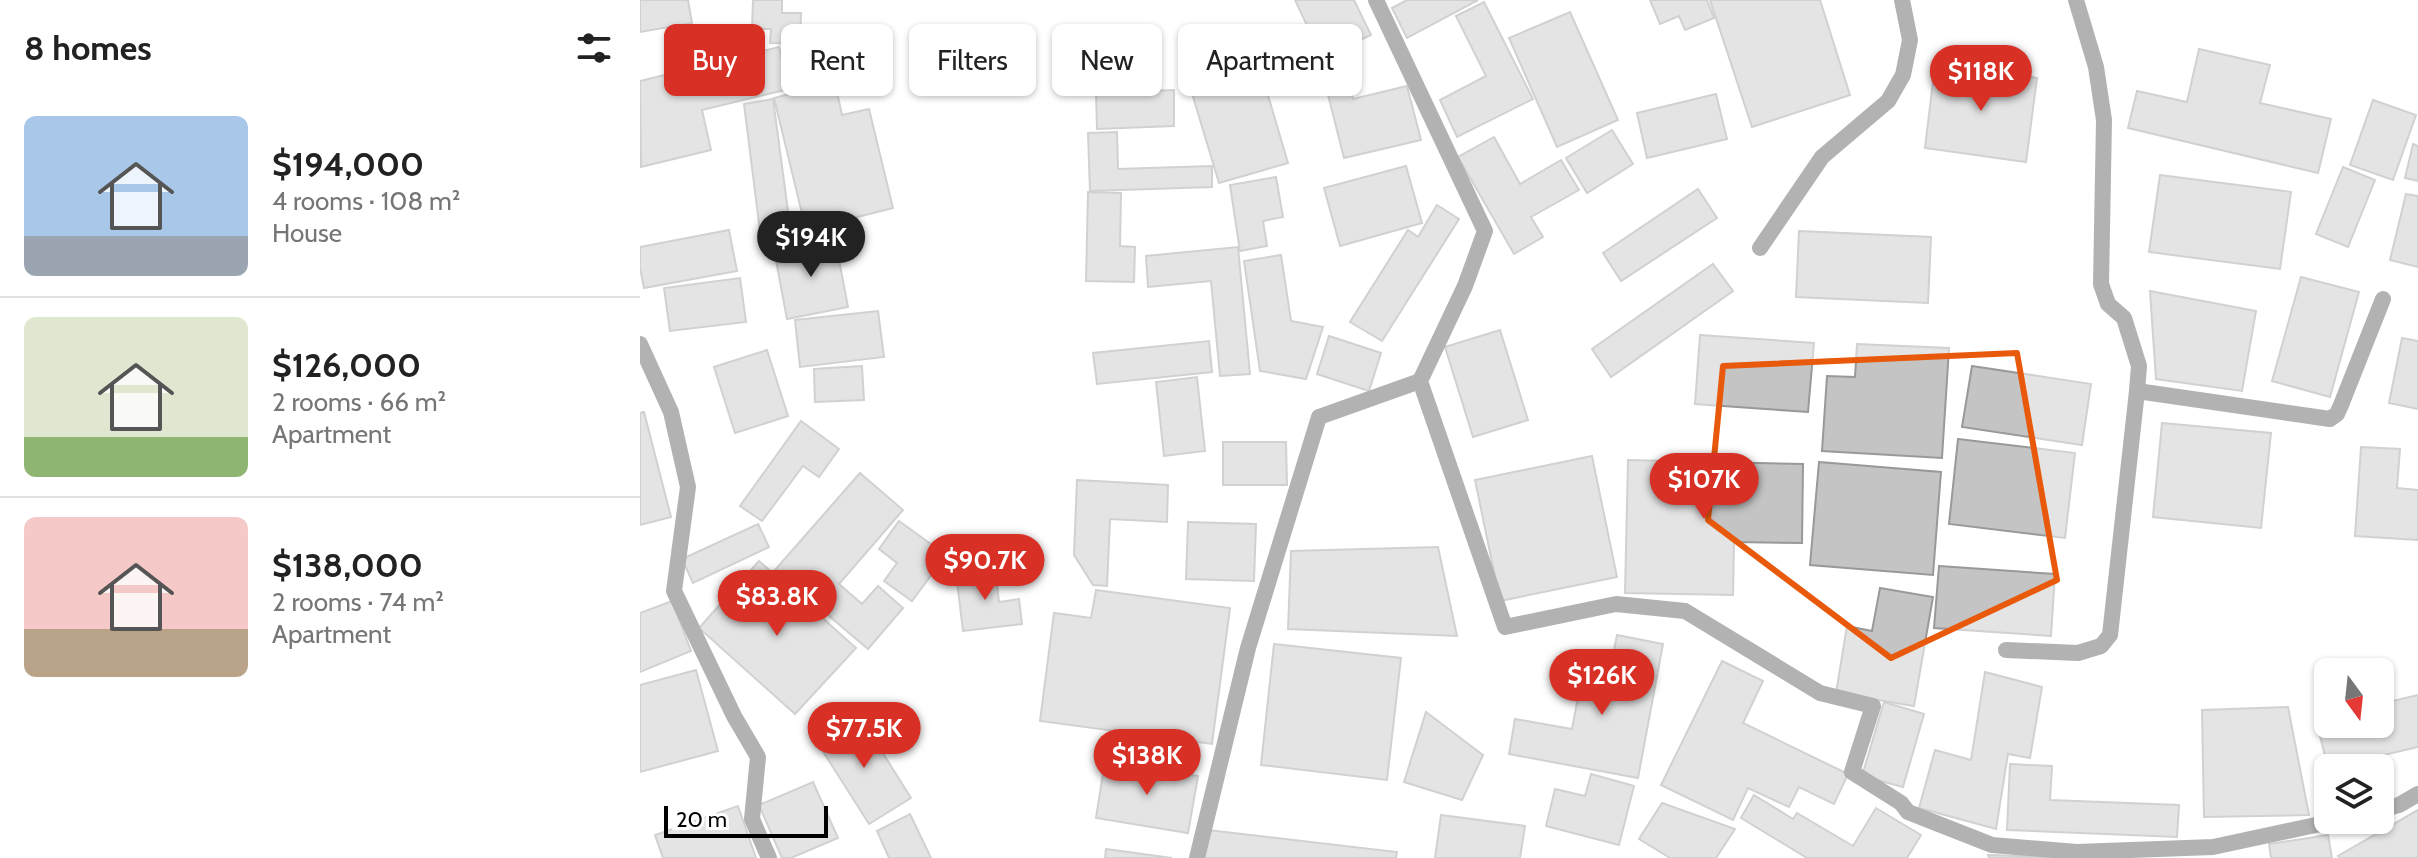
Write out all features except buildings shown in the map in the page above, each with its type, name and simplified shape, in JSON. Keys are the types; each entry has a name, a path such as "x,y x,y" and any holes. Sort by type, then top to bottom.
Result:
{"street":[{"path":"1376,0 1485,231 1465,286 1420,381 1505,627 1616,604 1685,611 1820,693 1873,706 1852,772 1901,803 1908,812 1992,845 2077,852 2213,847 2314,825"},
{"path":"1760,248 1822,157 1888,101 1903,75 1910,40 1902,0"},
{"path":"2006,650 2078,653 2101,646 2110,635 2137,391 2139,366 2124,318 2108,304 2101,284 2104,120 2096,67 2076,0"},
{"path":"2137,391 2330,419 2337,414 2341,405 2383,299"},
{"path":"640,344 671,412 688,487 674,591 734,716 758,757 752,819 769,858"},
{"path":"1197,858 1248,648 1319,417 1420,381"},
{"path":"2394,806 2418,794"}],"highlighted area":[{"path":"2017,353 2057,580 1891,658 1708,520 1723,366"}]}
